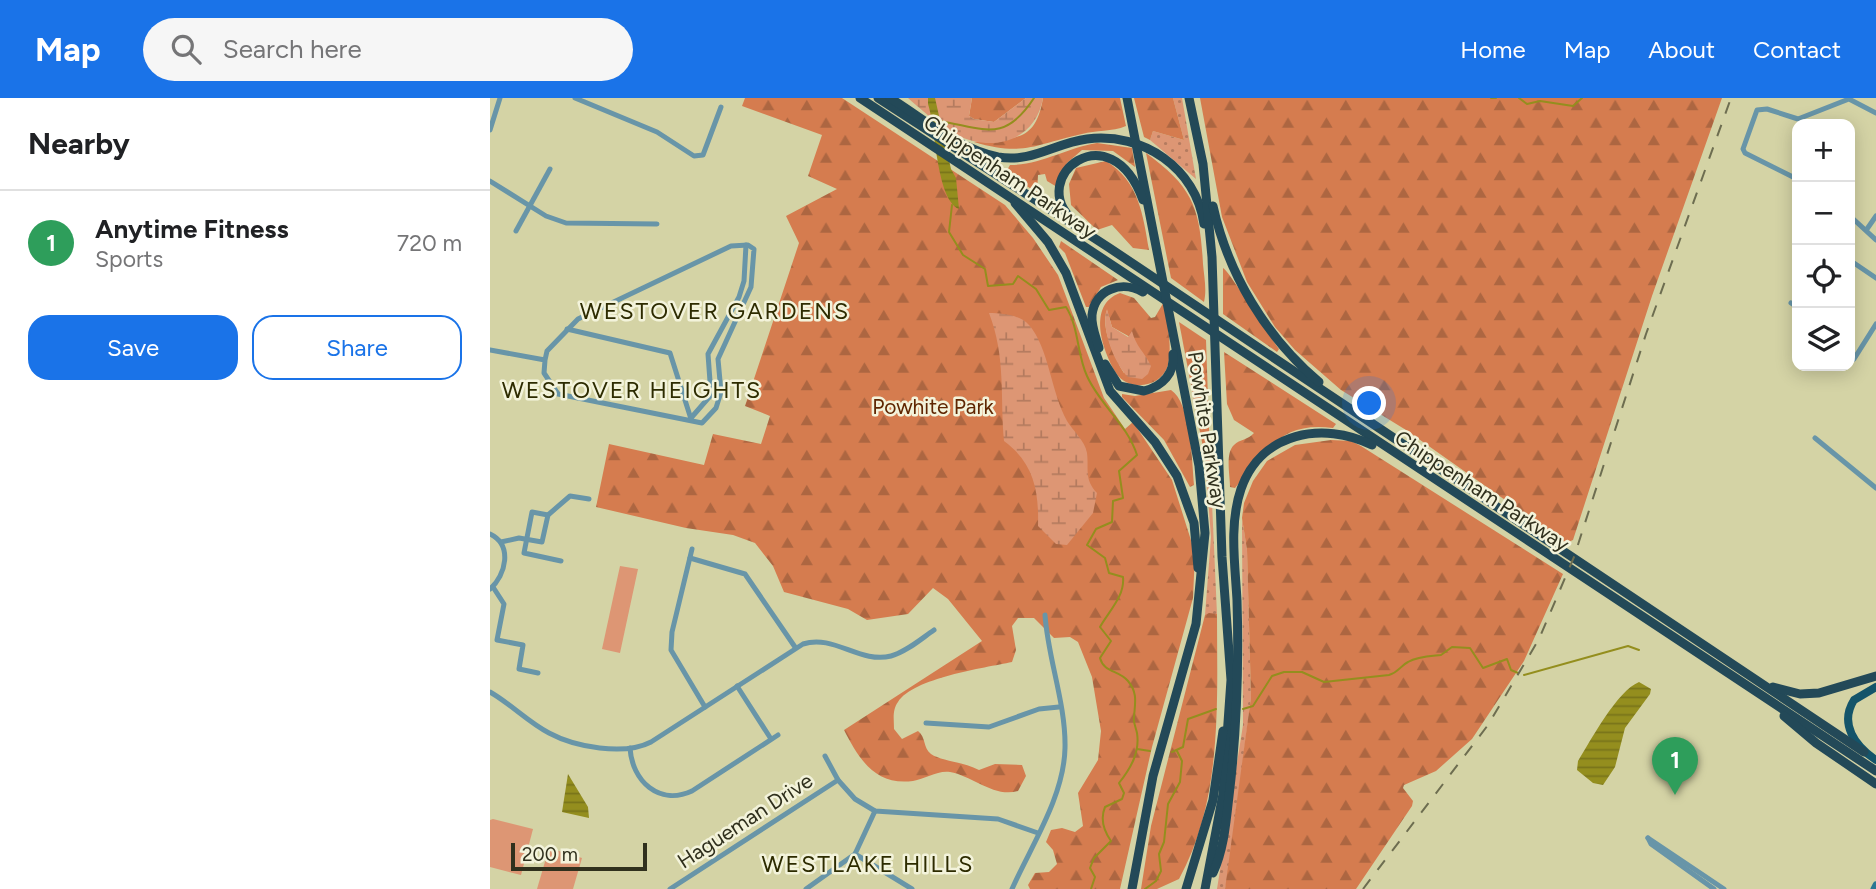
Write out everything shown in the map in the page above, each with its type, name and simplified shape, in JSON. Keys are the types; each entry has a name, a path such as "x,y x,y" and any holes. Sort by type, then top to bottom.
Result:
{"highway":[{"name":"Chippenham Parkway","path":"860,98 1876,771"},
{"name":"Chippenham Parkway","path":"878,98 1108,247 1876,760"},
{"path":"890,98 949,136 978,151 1008,158 1038,155 1077,141 1100,139 1141,145 1161,155 1185,177 1199,203 1205,233 1212,304"},
{"name":"Powhite Parkway","path":"1127,98 1199,466 1205,525 1199,607 1181,683 1153,776 1132,889"},
{"path":"1189,98 1220,231 1239,280 1269,329 1319,382 1441,468"},
{"path":"1200,147 1210,225 1212,304"},
{"path":"1108,247 1069,216 1061,200 1064,173 1073,162 1087,154 1110,157 1131,176 1142,198 1157,250"},
{"path":"1012,199 1062,265 1110,391 1163,451 1187,499 1195,532 1198,571 1181,683"},
{"path":"1171,323 1174,362 1163,382 1148,390 1136,391 1114,381 1092,320 1096,302 1107,291 1118,286 1135,288 1202,326"},
{"name":"Powhite Parkway","path":"1206,888 1225,781 1231,712 1212,304"},
{"path":"1206,888 1222,847 1236,736 1238,674 1235,520 1246,477 1262,456 1278,444 1298,435 1323,431 1361,439 1433,480"},
{"path":"1185,889 1205,832 1216,784 1228,665"},
{"path":"1764,684 1812,694 1876,676"},
{"path":"1864,752 1849,731 1848,714 1859,695 1876,687"},
{"path":"1777,706 1785,718 1816,743 1876,784"}],"street":[{"path":"490,130 500,98"},
{"path":"575,98 657,132 694,156 704,155 721,107"},
{"path":"1792,176 1745,153 1743,149 1757,110 1767,109 1798,119 1849,99 1876,113"},
{"path":"516,231 550,169"},
{"path":"490,181 546,216 566,223 657,224"},
{"path":"1867,229 1876,216"},
{"path":"1855,220 1876,240"},
{"path":"690,421 711,395 708,354 744,281 746,245"},
{"path":"746,245 754,249 751,287 718,359 721,392 716,408 702,423 558,394 544,373 547,351 578,319 732,246 746,245"},
{"path":"1855,265 1876,278"},
{"path":"1855,357 1876,324"},
{"path":"567,329 670,354 690,421"},
{"path":"490,351 545,360"},
{"path":"1815,438 1876,488"},
{"path":"500,542 526,539 542,542 548,515 570,496 589,499"},
{"path":"548,515 532,512 524,553 561,561"},
{"path":"490,534 500,542 504,565 491,588 504,601 496,640 523,645 519,669 538,673"},
{"path":"692,550 672,632 671,650 705,707"},
{"path":"690,558 745,575 795,647"},
{"path":"1012,889 1058,786 1063,766 1065,742 1045,615"},
{"path":"490,692 553,735 600,747 630,748 651,742 795,647 810,641 823,641 871,656 884,657 902,651 934,630"},
{"path":"737,686 771,739"},
{"path":"926,723 989,727 1040,709 1059,707"},
{"path":"630,748 632,766 641,781 656,793 676,795 692,791 778,735"},
{"path":"825,756 838,780 855,799 875,811 998,819 1038,833"},
{"name":"Hagueman Drive","path":"670,889 838,780"},
{"path":"806,889 855,854 875,811"},
{"path":"1714,889 1651,844 1648,838 1655,839 1724,889"},
{"path":"855,854 912,889"}],"green space":[{"name":"Powhite Park","path":"745,98 842,98 1005,205 1033,238 1058,275 1104,398 1125,429 1133,422 1172,480 1195,553 1193,598 1152,747 1120,889 1030,889 1028,885 1035,873 1049,872 1057,864 1053,850 1046,842 1051,830 1062,828 1075,832 1083,826 1078,793 1098,760 1101,731 1092,677 1078,642 1070,637 1054,638 1034,618 1018,618 1012,626 1016,650 1012,662 933,680 906,694 896,705 894,729 902,739 918,731 931,754 979,770 995,764 1022,765 1026,776 1018,791 1000,792 950,772 941,772 913,781 888,779 878,775 862,760 844,730 982,641 948,599 933,588 908,614 867,620 848,609 784,592 773,566 755,543 733,535 686,528 596,507 609,444 704,465 713,434 761,444 770,416 745,406 799,243 786,216 837,189 808,176 822,135 742,106"},
{"path":"908,98 972,98 969,116 994,122 1026,98 1043,98 1040,110 1027,129 1009,140 986,143 956,134"},
{"path":"972,98 1026,98 994,122 969,116"},
{"path":"1043,98 1120,98 1126,126 1018,149 974,142 1010,138 1027,132 1034,125"},
{"path":"1134,98 1173,98 1184,140 1153,131 1150,140 1144,137"},
{"path":"1173,98 1182,98 1196,179 1150,140 1153,131 1184,140"},
{"path":"1200,98 1722,98 1652,296 1573,540 1566,543 1406,430 1341,390 1295,350 1275,327 1247,282 1222,217"},
{"path":"1097,143 1132,148 1135,167 1113,151 1082,150 1067,163 1057,187 1047,181 1045,174 1038,175 1037,193 1006,172 1010,165 1032,162"},
{"path":"1146,153 1174,177 1191,200 1202,245 1204,302 1171,278"},
{"path":"1106,161 1126,178 1133,189 1149,250 1133,248 1112,225 1097,230 1071,205 1069,184 1076,168"},
{"path":"1061,241 1118,280 1101,287 1089,307 1086,307 1065,253 1059,247"},
{"path":"1223,268 1279,349 1277,352 1223,314"},
{"path":"1120,293 1134,298 1151,318 1155,317 1165,300 1170,341 1168,365 1165,372 1152,382 1145,385 1129,383 1116,373 1102,341 1100,329 1103,307","holes":["1107,310 1112,327 1130,337 1139,349 1124,373 1107,333"]},
{"path":"1107,309 1112,327 1128,337 1132,331 1151,366 1142,379 1128,377 1114,355 1105,326"},
{"path":"989,313 1016,317 1029,325 1041,346 1067,421 1086,449 1089,479 1097,493 1093,513 1067,545 1056,544 1038,526 1033,479 1022,459 1004,441 1000,361"},
{"path":"1179,322 1206,340 1210,458 1205,458"},
{"path":"1224,352 1336,424 1333,428 1299,429 1286,434 1265,451 1235,488 1230,487 1231,449 1254,433 1234,420 1227,404"},
{"path":"1171,390 1178,397 1187,419 1194,485 1190,487 1164,440 1122,397 1122,394 1135,396"},
{"path":"1331,440 1351,441 1361,446 1563,574 1524,661 1472,739 1436,771 1404,785 1403,788 1413,801 1412,806 1356,889 1225,889 1251,697 1247,550 1242,518 1244,503 1253,481 1267,461 1295,445"},
{"path":"1205,458 1210,458 1217,614 1205,615 1211,537"},
{"path":"1242,518 1247,550 1251,697 1229,871 1225,889 1217,889 1243,725"},
{"path":"620,566 638,569 620,653 602,649"},
{"path":"1217,614 1217,715 1204,816 1179,879 1157,889 1141,889 1151,826 1205,615"},
{"path":"490,820 533,829 521,875 490,867"},
{"path":"549,848 582,858 573,889 537,889"}],"shaded area":[{"path":"928,98 935,98 951,169 956,178 959,209 951,203 941,178 928,104"},
{"path":"1639,682 1651,689 1650,694 1625,728 1615,767 1603,785 1593,783 1577,770 1578,761 1613,705"},
{"path":"568,774 588,807 589,818 562,812"}],"waterway":[{"path":"939,121 981,129 1003,127 1013,122 1034,98"},
{"path":"1491,98 1496,98"},
{"path":"1519,98 1527,104 1540,101 1573,106 1582,98"},
{"path":"952,205 949,232 963,255 985,269 988,286 1013,284 1018,276 1036,289 1049,310 1066,307 1087,376 1127,434 1137,455 1119,471 1123,498 1113,501 1112,522 1096,529 1087,545 1105,558 1109,573 1123,577 1122,591 1100,627 1111,641 1100,658 1108,669 1124,677 1133,690 1138,740 1134,760 1119,783 1124,793 1122,799 1105,807 1104,825 1111,841 1094,858 1090,868 1095,877 1091,889"},
{"path":"1524,675 1628,646 1639,650"},
{"path":"1243,709 1253,706 1272,676 1284,672 1302,672 1324,682 1389,675 1412,660 1441,655 1452,647 1470,648 1483,668 1507,659 1511,670 1518,673"},
{"path":"1172,752 1183,747 1188,719 1216,709"},
{"path":"1137,749 1150,751"},
{"path":"1145,889 1156,881 1161,871 1159,854 1164,842 1168,804 1180,782 1182,761 1177,751"}],"railway":[{"path":"1363,889 1488,725 1539,639 1574,557 1646,334 1731,98"}],"place":[{"name":"Anytime Fitness","path":"1675,795"}],"district":[{"name":"WESTOVER GARDENS","path":"715,311"},
{"name":"WESTOVER HEIGHTS","path":"632,390"},
{"name":"WESTLAKE HILLS","path":"868,864"}]}
